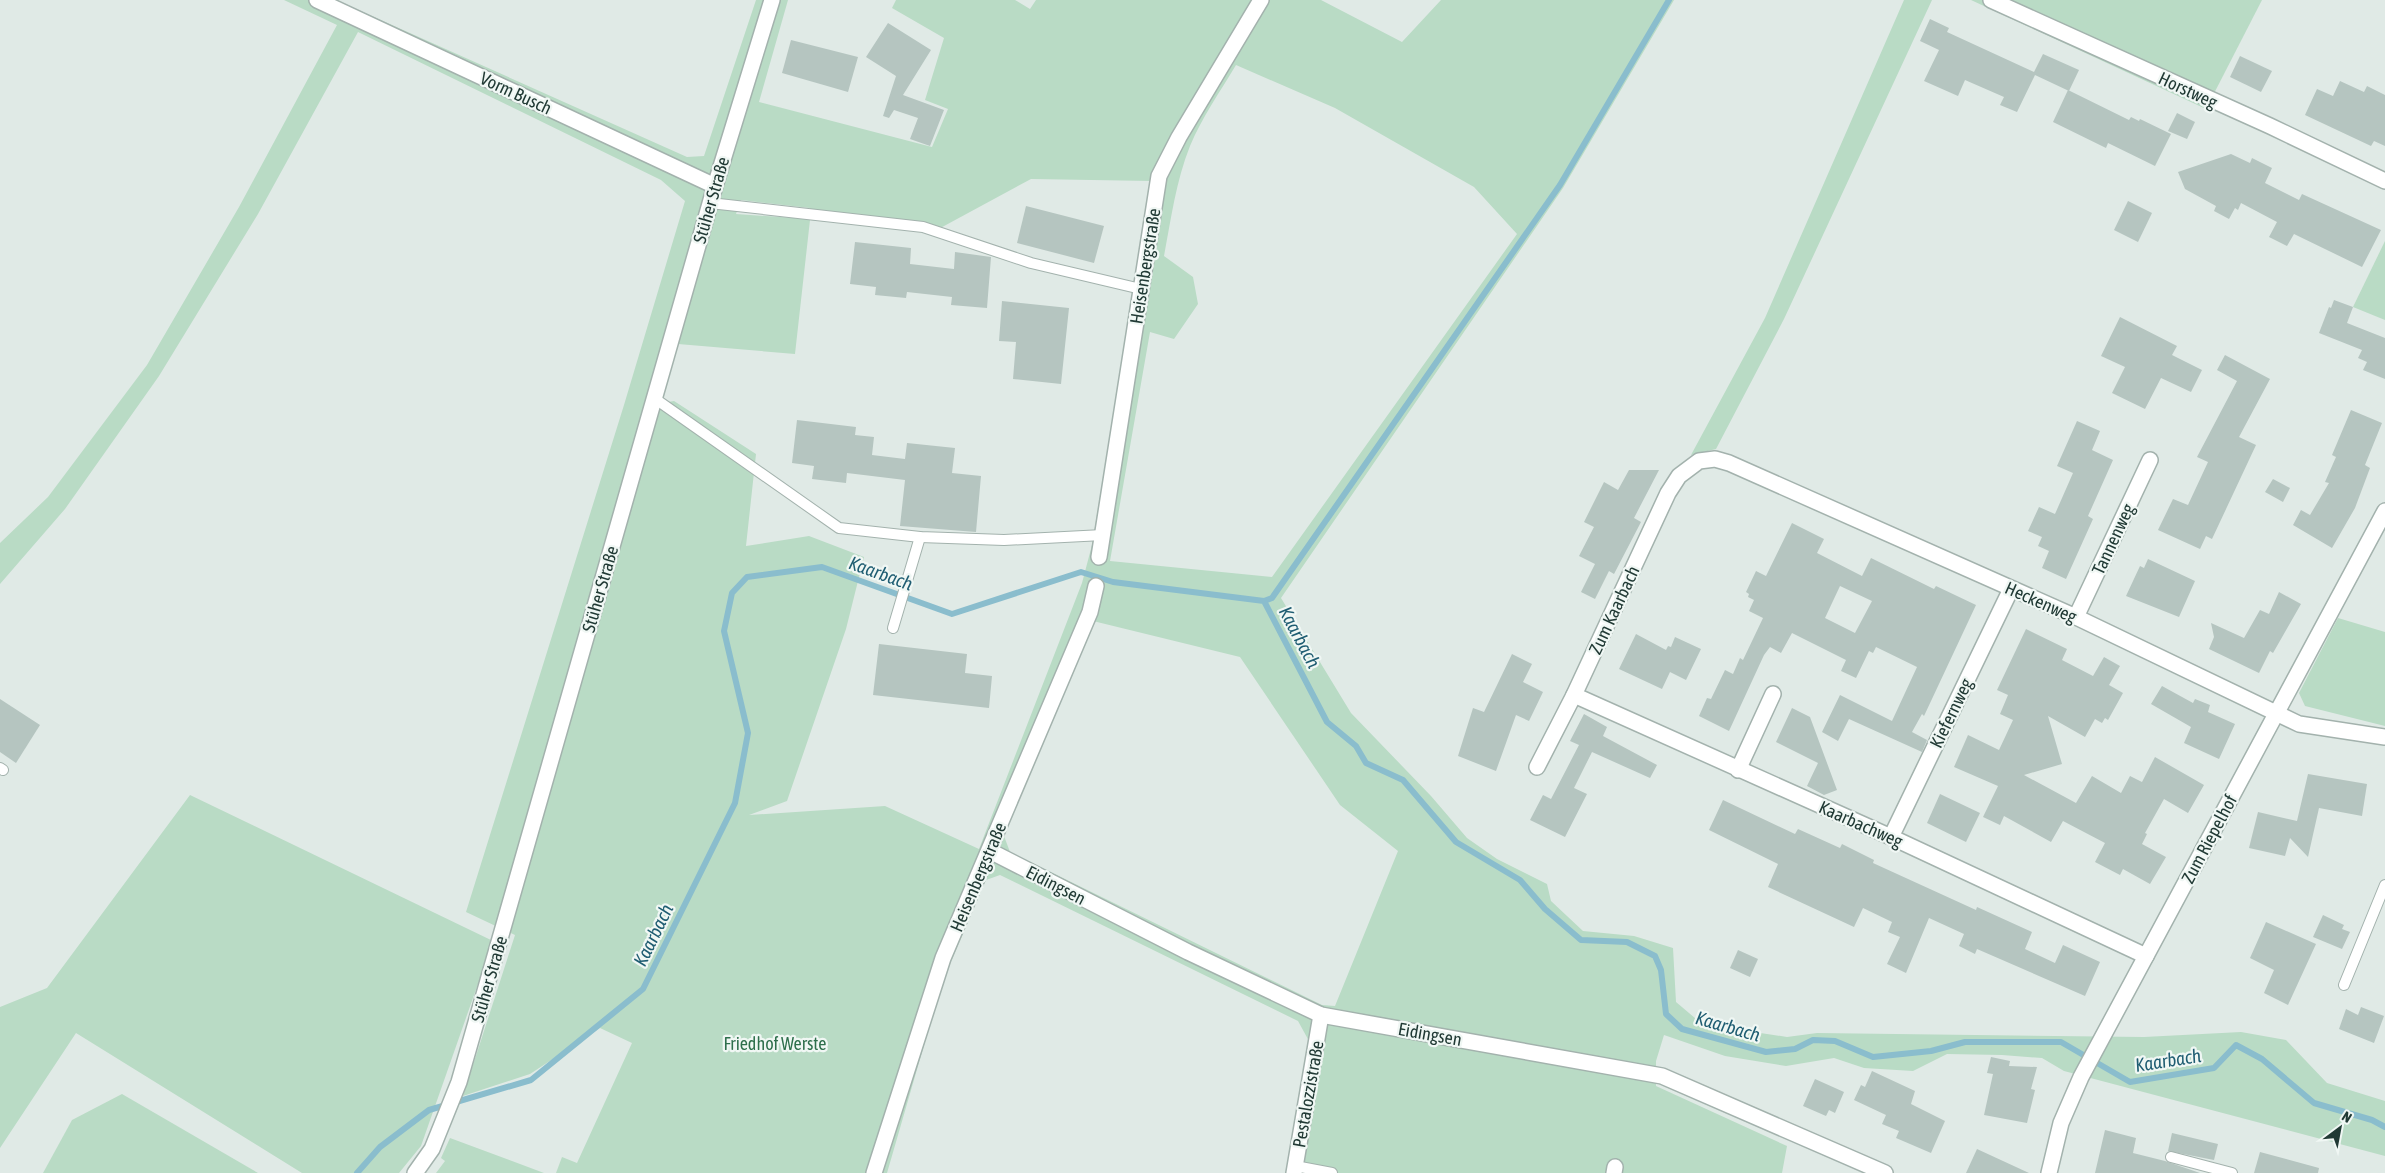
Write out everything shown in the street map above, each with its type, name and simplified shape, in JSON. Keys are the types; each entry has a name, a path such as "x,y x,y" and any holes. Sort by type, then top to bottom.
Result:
{"street":[{"name":"Vorm Busch","path":"317,0 715,186"},
{"name":"Stüher Straße","path":"415,1173 432,1149 459,1082 710,203 772,0"},
{"name":"Heisenbergstraße","path":"1099,557 1159,176 1179,137 1261,0"},
{"name":"Horstweg","path":"1991,0 2270,126 2385,181"},
{"name":"Heckenweg","path":"1699,461 1715,459 1763,477 2076,617 2299,724 2385,737"},
{"name":"Tannenweg","path":"2076,617 2150,460"},
{"name":"Zum Kaarbach","path":"1537,767 1574,695 1668,493 1679,476 1699,461"},
{"name":"Zum Riepelhof","path":"2049,1173 2061,1123 2081,1077 2385,512"},
{"name":"Heisenbergstraße","path":"874,1173 943,958 1090,612 1096,586"},
{"name":"Kiefernweg","path":"1891,837 2010,589"},
{"path":"1738,770 1773,694"},
{"name":"Kaarbachweg","path":"1574,695 1891,837 2146,956"},
{"name":"Eidingsen","path":"990,851 1188,952 1321,1015 1662,1076 1878,1172"},
{"name":"Pestalozzistraße","path":"1295,1170 1321,1015"}],"lane":[{"path":"710,203 923,227 1031,263 1141,289"},
{"path":"654,398 839,528 920,537 1004,540 1103,535"},
{"path":"893,628 920,537"},
{"path":"2344,985 2385,885"},
{"path":"2171,1157 2232,1173"},
{"path":"1295,1170 1332,1173"}],"green space":[{"name":"Friedhof Werste","path":"284,0 336,0 687,157 704,156 756,0 788,0 759,102 932,147 948,109 925,100 944,38 892,8 896,0 1015,0 1030,9 1036,0 1321,0 1402,42 1441,0 1674,0 1563,188 1281,598 1351,713 1431,796 1467,838 1497,859 1547,884 1551,901 1583,931 1634,936 1673,948 1676,1002 1702,1024 1787,1037 1817,1033 2144,1037 2241,1032 2286,1040 2327,1083 2385,1101 2385,1156 2064,1071 2042,1058 1947,1054 1913,1071 1864,1068 1834,1058 1786,1066 1725,1056 1664,1035 1656,1061 1656,1086 1787,1146 1782,1173 1286,1173 1309,1041 1298,1021 1000,875 986,880 950,964 931,1021 887,1173 556,1173 562,1157 577,1163 632,1043 600,1028 530,1074 463,1096 515,935 466,912 624,405 685,201 661,180 358,32 258,214 159,376 65,509 0,584 0,543 48,497 147,365 239,207 337,25","holes":["1236,65 1335,108 1474,187 1517,234 1272,577 1110,561 1150,332 1174,339 1198,304 1193,277 1164,256 1177,186 1185,159 1206,115","1031,179 1152,181 1092,545 1082,583 979,849 885,806 749,815 787,801 846,629 864,557 809,536 746,546 756,454 674,401 662,403 678,344 795,354 810,220 933,232","741,200 810,208 809,219 736,214","1093,621 1240,657 1340,805 1398,851 1335,1006 1322,1005 1010,852 1004,836"]},
{"path":"1904,0 1932,0 1784,319 1716,449 1691,455 1765,318"},
{"path":"1971,0 2262,0 2206,109"},
{"path":"2385,241 2385,320 2353,307"},
{"path":"2338,618 2385,632 2385,726 2305,706 2299,693"},
{"path":"190,795 493,941 421,1146 399,1173 302,1173 76,1033 0,1148 0,1007 47,988"},
{"path":"122,1094 258,1173 43,1173 72,1120"},
{"path":"450,1138 544,1173 436,1173 445,1161 441,1158"}],"building":[{"path":"1930,19 1949,28 1947,32 2034,72 2043,54 2079,70 2069,91 2035,75 2017,112 2000,105 2004,97 1965,80 1958,96 1924,81 1939,50 1920,41"},
{"path":"888,23 931,50 903,95 944,110 930,146 910,139 918,118 894,110 889,118 883,116 896,76 866,57"},
{"path":"791,40 858,57 848,92 782,73"},
{"path":"2240,56 2272,71 2261,92 2230,77"},
{"path":"2340,81 2364,92 2367,86 2385,95 2385,146 2374,141 2371,146 2305,115 2317,89 2333,96"},
{"path":"2068,90 2129,120 2131,117 2139,121 2140,119 2171,134 2155,166 2108,143 2106,148 2053,122"},
{"path":"2177,113 2195,122 2187,139 2168,131"},
{"path":"2231,154 2250,163 2252,158 2272,168 2265,183 2299,200 2302,194 2381,230 2362,267 2294,234 2287,246 2269,237 2277,222 2241,203 2238,210 2235,208 2229,219 2214,211 2216,206 2185,189 2178,172"},
{"path":"2128,201 2152,213 2138,242 2114,230"},
{"path":"1026,206 1104,226 1094,263 1017,243"},
{"path":"855,242 911,248 910,264 954,269 955,252 991,257 987,308 951,305 952,297 907,292 906,298 875,295 876,287 850,284"},
{"path":"2334,300 2353,307 2347,323 2385,338 2385,379 2363,370 2367,362 2358,358 2362,350 2319,333 2329,307 2331,308"},
{"path":"1002,301 1069,308 1061,384 1013,379 1016,342 999,341"},
{"path":"2120,317 2177,346 2172,355 2202,370 2191,392 2161,378 2145,409 2112,393 2125,367 2101,356"},
{"path":"2225,355 2270,379 2239,437 2256,445 2212,539 2206,536 2200,549 2158,530 2173,499 2188,505 2208,462 2197,457 2237,381 2217,370"},
{"path":"2351,410 2382,423 2365,465 2370,468 2355,508 2332,548 2293,525 2301,510 2310,515 2329,483 2325,482 2336,457 2332,455"},
{"path":"797,420 856,427 855,435 874,437 872,455 905,459 907,443 955,448 952,473 981,476 976,532 900,526 905,480 847,473 846,483 812,479 814,466 792,463"},
{"path":"2077,421 2100,431 2092,450 2113,460 2088,516 2093,519 2066,579 2042,568 2049,551 2038,546 2042,537 2028,531 2039,507 2055,514 2073,473 2057,466"},
{"path":"1629,470 1659,470 1634,518 1641,522 1614,574 1609,571 1595,599 1581,592 1595,564 1579,556 1594,527 1584,522 1604,482 1618,490"},
{"path":"2273,479 2290,488 2283,502 2265,492"},
{"path":"1792,523 1824,539 1817,553 1862,576 1871,558 1934,589 1936,586 1976,605 1924,716 1922,714 1912,732 1927,740 1922,752 1849,719 1838,741 1822,732 1840,695 1892,721 1917,667 1876,647 1873,653 1869,651 1856,678 1841,671 1846,660 1792,633 1781,653 1770,647 1764,655 1729,731 1699,716 1707,698 1711,699 1725,670 1733,674 1740,658 1743,660 1763,618 1749,611 1754,600 1748,597 1749,594 1746,592 1756,571 1766,576","holes":["1840,586 1872,601 1855,633 1825,618"]},
{"path":"2148,559 2195,581 2179,617 2126,596 2140,566 2144,568"},
{"path":"2279,592 2301,604 2273,653 2270,651 2259,673 2209,649 2214,637 2211,623 2244,638 2260,610 2269,614"},
{"path":"2026,629 2067,649 2062,660 2093,676 2104,657 2120,666 2109,685 2123,693 2108,720 2105,718 2102,723 2095,719 2085,737 2048,716 2062,764 2024,775 2076,803 2092,776 2121,793 2130,776 2142,782 2155,757 2204,785 2188,813 2164,799 2145,833 2147,834 2142,844 2166,857 2150,884 2123,869 2120,875 2095,862 2105,843 2063,821 2051,842 2004,816 2000,825 1983,817 1998,786 1954,767 1968,735 1999,750 2013,720 2000,714 2008,695 1997,690"},
{"path":"1636,634 1666,650 1668,646 1671,647 1675,637 1701,649 1686,680 1670,672 1662,689 1619,669"},
{"path":"879,644 967,654 965,673 992,676 989,708 873,695"},
{"path":"1512,654 1532,664 1523,682 1543,692 1529,721 1516,715 1496,771 1458,756 1473,708 1484,712"},
{"path":"2162,686 2193,703 2195,699 2210,705 2208,712 2235,724 2219,759 2184,743 2191,727 2151,704"},
{"path":"0,699 40,725 16,763 0,752"},
{"path":"1792,708 1810,717 1837,790 1824,795 1807,786 1818,763 1776,742"},
{"path":"1584,714 1607,727 1603,736 1657,765 1650,778 1592,752 1574,788 1587,794 1565,837 1530,820 1543,795 1551,799 1579,745 1570,741"},
{"path":"2308,774 2367,784 2362,816 2319,808 2308,857 2290,838 2285,856 2249,848 2258,812 2297,821"},
{"path":"1940,794 1980,813 1966,842 1927,823"},
{"path":"1723,800 1795,834 1798,829 1840,848 1842,844 1874,860 1873,863 1976,910 1977,907 2032,932 2025,949 2055,963 2063,945 2100,962 2085,996 1977,949 1975,954 1959,946 1964,934 1929,918 1906,973 1887,964 1900,937 1888,932 1892,922 1863,908 1854,927 1768,887 1778,864 1709,830"},
{"path":"2323,915 2344,925 2342,929 2350,932 2342,949 2313,937"},
{"path":"2266,922 2316,944 2288,1005 2264,993 2274,970 2250,958"},
{"path":"1738,950 1758,959 1750,977 1730,968"},
{"path":"2361,1007 2384,1016 2374,1043 2339,1029 2346,1009 2358,1015"},
{"path":"1991,1057 2010,1061 2009,1066 2037,1067 2031,1089 2035,1090 2027,1123 1984,1115 1993,1074 1987,1073"},
{"path":"1872,1071 1915,1091 1911,1104 1945,1121 1931,1153 1896,1138 1899,1131 1882,1124 1886,1115 1854,1100 1861,1085 1865,1087"},
{"path":"1815,1079 1844,1092 1835,1113 1829,1110 1826,1116 1803,1106"},
{"path":"2105,1130 2136,1138 2133,1153 2200,1173 2095,1173"},
{"path":"2172,1133 2218,1144 2214,1160 2168,1151"},
{"path":"1977,1149 2029,1173 1966,1173"},
{"path":"2260,1152 2319,1168 2318,1173 2254,1173"}],"waterway":[{"path":"1264,601 1272,598 1560,185 1669,0"},
{"name":"Kaarbach","path":"357,1173 380,1147 429,1110 531,1080 643,989 735,803 748,733 724,631 732,593 747,577 822,567 952,614 1081,572 1113,582 1264,601 1327,722 1356,746 1366,763 1403,780 1456,842 1520,880 1545,909 1581,940 1627,942 1655,956 1661,970 1666,1014 1682,1029 1766,1052 1795,1049 1813,1040 1835,1041 1873,1057 1931,1051 1965,1042 2061,1042 2130,1082 2214,1068 2236,1045 2262,1059 2314,1103 2372,1120 2385,1127"}]}
